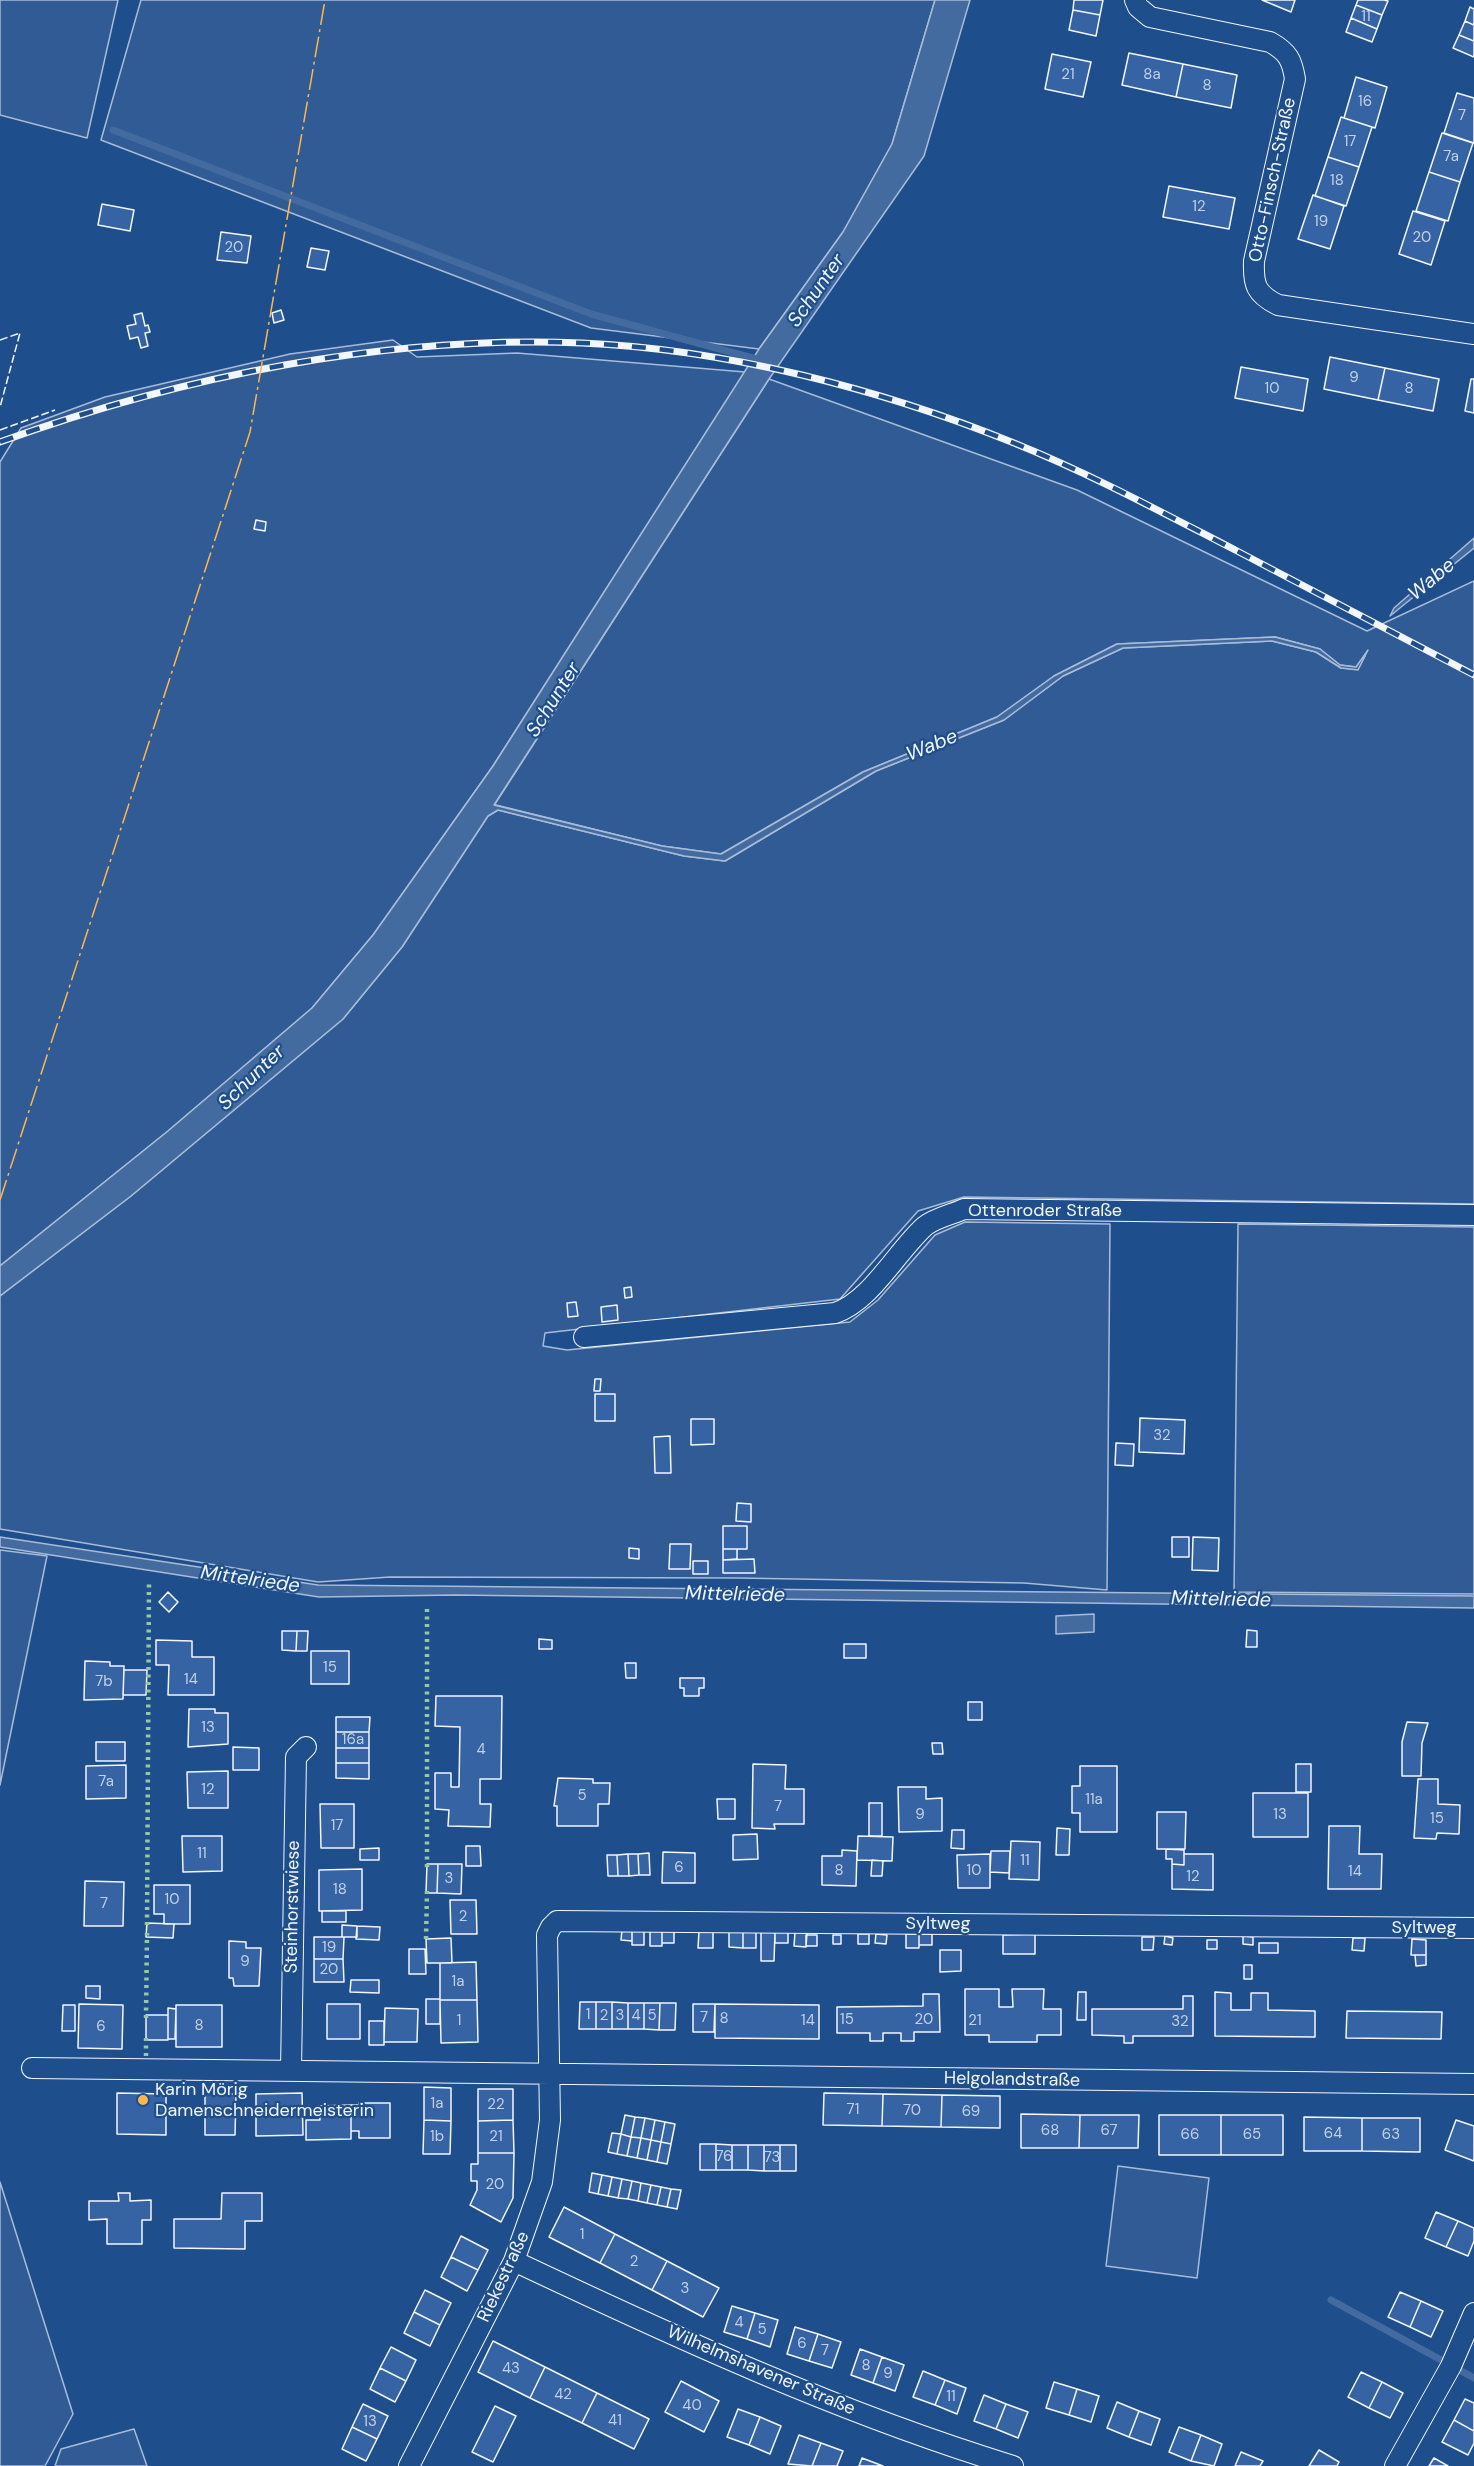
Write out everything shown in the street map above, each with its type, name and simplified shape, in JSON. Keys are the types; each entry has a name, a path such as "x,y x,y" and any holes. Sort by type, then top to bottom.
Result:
{"street":[{"name":"Otto-Finsch-Straße","path":"1137,4 1150,17 1270,42 1285,50 1292,61 1295,79 1254,261 1256,288 1263,298 1278,305 1474,334"},
{"name":"Ottenroder Straße","path":"584,1337 821,1315 846,1309 927,1224 964,1209 1474,1215"},
{"name":"Steinhorstwiese","path":"291,2071 296,1757 306,1747"},
{"name":"Syltweg","path":"549,2073 548,1935 551,1927 557,1921 1474,1928"},
{"path":"32,2068 549,2073"},
{"name":"Helgolandstraße","path":"549,2073 1474,2084"},
{"name":"Riekestraße","path":"409,2466 514,2261 542,2182 549,2140 549,2073"},
{"name":"Wilhelmshavener Straße","path":"514,2261 748,2369 943,2444 1013,2466"},
{"path":"1395,2466 1451,2366 1474,2313"}],"shaded area":[{"path":"0,0 118,0 87,138 0,115"},
{"path":"141,0 935,0 892,144 843,232 759,349 591,328 101,140"},
{"path":"393,340 417,357 517,353 745,372 493,766 373,935 312,1008 168,1131 0,1266 0,462 21,428 105,397 290,354"},
{"path":"769,379 1077,490 1367,631 1474,581 1474,1204 964,1197 918,1211 840,1299 545,1333 543,1346 567,1350 850,1322 878,1300 935,1235 965,1222 1110,1224 1107,1590 1024,1583 739,1578 390,1577 318,1582 0,1529 0,1296 131,1196 343,1019 402,947 488,816 498,810 684,856 725,861 876,771 1004,720 1063,676 1123,648 1272,641 1316,652 1341,668 1358,669 1365,656 1356,667 1340,665 1320,649 1275,637 1117,644 1054,676 997,717 863,772 721,854 662,846 496,805 493,807"},
{"path":"1238,1224 1474,1227 1474,1594 1234,1592"},
{"path":"0,1550 47,1556 0,1785"},
{"path":"1118,2166 1209,2178 1197,2278 1106,2266"},
{"path":"0,2182 73,2414 45,2466 0,2466"},
{"path":"134,2429 147,2466 55,2466 61,2449"}],"water":[{"path":"935,0 970,0 924,156 769,379 494,805 662,846 721,854 863,772 997,717 1054,676 1117,644 1275,637 1320,649 1340,665 1356,667 1368,650 1358,670 1341,668 1316,652 1272,641 1123,648 1063,676 1004,720 876,771 725,861 684,856 498,810 488,816 402,947 343,1019 131,1196 0,1296 0,1266 168,1131 312,1008 373,935 493,766 759,349 843,232 892,144"},
{"name":"Wabe","path":"1474,538 1474,548 1390,616 1394,608"},
{"name":"Mittelriede","path":"0,1537 318,1585 1474,1596 1474,1608 455,1595 319,1597 0,1547"},
{"path":"1094,1614 1094,1632 1056,1634 1056,1616"}],"building":[{"path":"1074,0 1103,0 1100,15 1073,10"},
{"path":"1262,0 1295,0 1291,12"},
{"path":"1358,0 1388,1 1382,15 1356,5"},
{"path":"1356,5 1382,15 1377,29 1351,18"},
{"path":"1470,7 1474,9 1474,25 1465,21"},
{"path":"1073,10 1100,15 1096,36 1069,30"},
{"path":"1351,18 1377,29 1372,42 1346,32"},
{"path":"1465,21 1474,25 1474,41 1459,35"},
{"path":"1459,35 1474,41 1474,57 1453,48"},
{"path":"1129,53 1183,64 1176,97 1122,85"},
{"path":"1052,54 1091,62 1083,97 1045,89"},
{"path":"1183,64 1237,75 1231,108 1176,97"},
{"path":"1356,77 1387,87 1375,128 1344,118"},
{"path":"1457,93 1474,98 1474,143 1444,133"},
{"path":"1341,117 1372,127 1359,167 1328,157"},
{"path":"1442,133 1473,143 1460,182 1429,172"},
{"path":"1328,157 1359,167 1346,206 1315,196"},
{"path":"1429,172 1460,182 1448,221 1416,211"},
{"path":"1169,186 1235,198 1229,229 1163,217"},
{"path":"1313,195 1344,206 1330,249 1298,239"},
{"path":"102,204 134,210 130,231 98,225"},
{"path":"1413,211 1445,221 1431,265 1399,254"},
{"path":"221,232 251,236 247,263 217,260"},
{"path":"311,248 329,251 325,270 307,267"},
{"path":"281,310 284,320 274,323 272,313"},
{"path":"142,313 145,326 148,325 150,332 145,333 148,346 141,348 138,337 130,339 127,326 136,324 134,315"},
{"path":"1330,357 1385,368 1378,400 1324,389"},
{"path":"1241,367 1308,379 1303,411 1235,398"},
{"path":"1385,368 1439,379 1433,411 1378,400"},
{"path":"1471,379 1474,379 1474,413 1465,411"},
{"path":"256,520 266,522 265,531 254,529"},
{"path":"631,1287 632,1297 625,1298 624,1288"},
{"path":"576,1302 578,1316 568,1317 567,1303"},
{"path":"617,1305 618,1320 602,1322 601,1307"},
{"path":"595,1379 601,1379 600,1391 594,1391"},
{"path":"595,1394 615,1394 615,1421 595,1421"},
{"path":"1140,1418 1185,1420 1184,1454 1139,1452"},
{"path":"691,1419 714,1419 714,1444 691,1445"},
{"path":"670,1436 671,1473 655,1473 654,1437"},
{"path":"1116,1443 1134,1444 1133,1466 1115,1465"},
{"path":"737,1503 751,1504 751,1522 736,1521"},
{"path":"723,1526 747,1526 747,1549 723,1549"},
{"path":"1172,1537 1189,1537 1189,1557 1172,1557"},
{"path":"1193,1537 1219,1538 1218,1571 1192,1570"},
{"path":"670,1544 691,1544 690,1569 669,1569"},
{"path":"629,1548 639,1549 639,1559 629,1558"},
{"path":"723,1549 737,1549 737,1559 723,1560"},
{"path":"754,1559 755,1573 723,1573 723,1560"},
{"path":"693,1561 708,1561 708,1574 693,1574"},
{"path":"168,1592 178,1602 169,1612 159,1602"},
{"path":"1247,1630 1257,1631 1257,1647 1246,1647"},
{"path":"282,1631 297,1631 296,1651 282,1650"},
{"path":"297,1631 308,1631 307,1651 296,1651"},
{"path":"539,1639 552,1640 552,1649 539,1649"},
{"path":"156,1640 192,1641 192,1657 214,1657 214,1695 168,1695 169,1665 156,1665"},
{"path":"844,1644 866,1644 866,1658 844,1658"},
{"path":"311,1651 349,1651 349,1684 311,1684"},
{"path":"85,1661 110,1662 110,1666 124,1666 123,1699 84,1700"},
{"path":"625,1663 636,1663 636,1678 626,1678"},
{"path":"124,1670 147,1670 146,1695 123,1695"},
{"path":"680,1678 704,1678 704,1688 699,1688 699,1696 684,1696 684,1688 680,1688"},
{"path":"436,1696 502,1696 501,1779 480,1779 480,1804 491,1804 490,1827 448,1826 449,1810 435,1809 435,1773 451,1773 451,1787 459,1787 460,1727 435,1726"},
{"path":"968,1702 982,1702 982,1720 968,1720"},
{"path":"189,1709 215,1709 215,1713 228,1713 228,1744 188,1747"},
{"path":"336,1717 370,1717 369,1732 336,1732"},
{"path":"1407,1722 1428,1723 1422,1743 1421,1776 1402,1776 1402,1742"},
{"path":"336,1732 369,1732 369,1748 336,1748"},
{"path":"96,1742 125,1742 125,1761 96,1761"},
{"path":"932,1743 942,1743 943,1754 933,1754"},
{"path":"233,1747 259,1748 259,1770 233,1770"},
{"path":"336,1748 369,1748 369,1763 336,1763"},
{"path":"336,1763 369,1763 369,1779 336,1778"},
{"path":"753,1764 786,1765 785,1789 804,1789 804,1824 774,1824 775,1829 752,1828"},
{"path":"1296,1764 1311,1764 1311,1792 1296,1792"},
{"path":"126,1765 126,1798 86,1799 86,1766"},
{"path":"1080,1766 1117,1766 1117,1832 1080,1832 1080,1813 1072,1813 1072,1786 1080,1786"},
{"path":"228,1771 228,1808 188,1808 187,1772"},
{"path":"558,1778 593,1779 593,1783 610,1783 609,1804 598,1804 598,1826 557,1826 557,1806 554,1806"},
{"path":"1418,1779 1438,1779 1438,1804 1460,1805 1459,1834 1437,1833 1436,1839 1414,1838"},
{"path":"898,1787 926,1787 926,1799 942,1798 942,1831 899,1832"},
{"path":"1253,1793 1308,1793 1308,1837 1253,1837"},
{"path":"717,1799 735,1799 735,1819 718,1819"},
{"path":"869,1803 882,1803 882,1836 869,1836"},
{"path":"320,1804 354,1804 354,1848 321,1848"},
{"path":"1157,1812 1186,1812 1185,1849 1157,1849"},
{"path":"1329,1826 1360,1826 1359,1854 1382,1854 1381,1889 1328,1889"},
{"path":"1057,1828 1070,1829 1069,1855 1056,1855"},
{"path":"952,1830 964,1830 964,1849 951,1848"},
{"path":"757,1834 758,1859 733,1860 733,1835"},
{"path":"182,1836 222,1836 222,1871 183,1872"},
{"path":"858,1836 893,1837 892,1861 857,1860"},
{"path":"1011,1841 1040,1842 1039,1880 1009,1879"},
{"path":"466,1846 480,1846 481,1866 466,1866"},
{"path":"379,1848 379,1860 360,1860 360,1849"},
{"path":"1166,1849 1184,1850 1184,1865 1172,1864 1172,1859 1166,1859"},
{"path":"842,1850 857,1851 856,1886 822,1885 822,1856 842,1856"},
{"path":"991,1851 1010,1851 1009,1873 990,1872"},
{"path":"663,1852 695,1853 695,1883 662,1883"},
{"path":"649,1853 650,1875 639,1875 638,1854"},
{"path":"628,1854 638,1854 639,1875 629,1876"},
{"path":"628,1854 629,1876 618,1876 617,1855"},
{"path":"990,1854 990,1888 958,1888 957,1855"},
{"path":"1184,1854 1213,1854 1213,1890 1172,1889 1172,1864 1184,1865"},
{"path":"607,1855 617,1855 618,1876 608,1876"},
{"path":"872,1860 883,1861 882,1876 871,1876"},
{"path":"427,1864 438,1864 437,1893 426,1893"},
{"path":"438,1864 462,1864 461,1894 437,1893"},
{"path":"362,1869 362,1910 319,1911 319,1870"},
{"path":"85,1881 124,1882 123,1926 84,1926"},
{"path":"154,1885 190,1885 190,1924 164,1924 164,1914 154,1914"},
{"path":"450,1900 476,1900 477,1934 451,1934"},
{"path":"322,1911 346,1911 346,1922 322,1922"},
{"path":"147,1923 174,1924 173,1938 146,1937"},
{"path":"342,1925 357,1926 357,1937 342,1937"},
{"path":"357,1926 380,1927 379,1940 356,1939"},
{"path":"622,1930 632,1930 632,1941 621,1940"},
{"path":"632,1930 644,1930 644,1945 632,1945"},
{"path":"650,1930 662,1931 662,1946 650,1946"},
{"path":"662,1931 674,1931 674,1943 662,1943"},
{"path":"699,1931 713,1931 713,1948 698,1948"},
{"path":"729,1931 743,1931 743,1948 729,1947"},
{"path":"743,1931 756,1931 756,1948 743,1948"},
{"path":"761,1932 775,1932 774,1961 761,1961"},
{"path":"775,1932 788,1932 788,1943 775,1943"},
{"path":"795,1932 807,1933 806,1947 794,1946"},
{"path":"858,1934 869,1934 869,1944 858,1944"},
{"path":"876,1934 887,1935 886,1944 875,1943"},
{"path":"906,1934 919,1934 919,1948 906,1948"},
{"path":"919,1934 932,1934 932,1945 919,1945"},
{"path":"1035,1934 1035,1954 1003,1954 1003,1935"},
{"path":"806,1935 817,1935 817,1946 806,1946"},
{"path":"833,1935 841,1935 841,1944 833,1944"},
{"path":"1165,1936 1173,1938 1172,1945 1164,1944"},
{"path":"1243,1936 1253,1937 1253,1945 1243,1944"},
{"path":"314,1937 344,1937 343,1959 314,1959"},
{"path":"1142,1937 1154,1937 1153,1950 1142,1950"},
{"path":"451,1938 452,1963 427,1963 426,1939"},
{"path":"1353,1938 1365,1938 1364,1951 1352,1950"},
{"path":"1412,1939 1426,1940 1426,1955 1411,1955"},
{"path":"1207,1940 1217,1940 1217,1949 1207,1949"},
{"path":"229,1941 246,1942 246,1948 261,1948 259,1986 234,1986 233,1978 229,1978"},
{"path":"1259,1943 1278,1943 1278,1953 1259,1953"},
{"path":"409,1949 425,1949 426,1974 409,1974"},
{"path":"940,1950 961,1950 961,1971 940,1972"},
{"path":"1415,1955 1426,1955 1426,1965 1416,1966"},
{"path":"314,1959 343,1959 344,1982 314,1982"},
{"path":"476,1962 477,2000 440,2000 440,1963"},
{"path":"1244,1965 1252,1965 1252,1979 1244,1979"},
{"path":"351,1980 379,1980 379,1993 350,1992"},
{"path":"86,1986 100,1986 100,1999 86,1998"},
{"path":"965,1989 999,1989 999,2007 1013,2007 1012,1989 1044,1989 1043,2009 1061,2009 1061,2035 1037,2035 1037,2042 989,2042 989,2035 965,2035"},
{"path":"1078,1992 1086,1992 1086,2020 1077,2020"},
{"path":"1215,1992 1231,1993 1231,2010 1251,2010 1251,1993 1268,1993 1268,2010 1315,2011 1315,2037 1215,2036"},
{"path":"923,1994 939,1994 940,2032 914,2032 914,2041 901,2041 901,2033 883,2033 883,2041 870,2041 870,2033 837,2033 837,2007 923,2006"},
{"path":"1183,1996 1193,1996 1193,2036 1133,2036 1133,2043 1124,2043 1124,2036 1092,2035 1092,2009 1183,2009"},
{"path":"426,1999 440,1999 440,2024 426,2024"},
{"path":"440,2000 477,2000 478,2042 441,2043"},
{"path":"580,2002 596,2002 596,2029 579,2029"},
{"path":"596,2002 612,2002 612,2029 596,2029"},
{"path":"612,2002 628,2003 628,2029 612,2029"},
{"path":"628,2003 644,2003 644,2029 628,2029"},
{"path":"644,2003 660,2003 659,2030 644,2029"},
{"path":"660,2003 676,2003 675,2030 659,2030"},
{"path":"79,2004 123,2005 122,2049 78,2048"},
{"path":"327,2004 360,2004 360,2039 327,2039"},
{"path":"693,2004 715,2004 714,2032 693,2032"},
{"path":"715,2004 819,2005 819,2039 715,2038"},
{"path":"63,2005 75,2005 75,2031 62,2031"},
{"path":"176,2005 222,2005 222,2047 176,2047"},
{"path":"168,2008 176,2009 175,2039 168,2039"},
{"path":"385,2008 418,2009 417,2042 384,2042"},
{"path":"1347,2011 1442,2012 1441,2039 1346,2038"},
{"path":"146,2015 168,2015 168,2040 146,2040"},
{"path":"369,2021 384,2021 384,2045 369,2045"},
{"path":"424,2087 451,2088 451,2121 424,2120"},
{"path":"478,2089 513,2089 513,2120 478,2121"},
{"path":"117,2093 166,2094 166,2135 117,2134"},
{"path":"302,2093 303,2135 256,2136 256,2094"},
{"path":"824,2093 883,2094 882,2126 823,2125"},
{"path":"205,2094 236,2094 235,2135 205,2135"},
{"path":"883,2094 942,2095 941,2127 882,2126"},
{"path":"942,2095 1000,2096 1000,2128 941,2127"},
{"path":"359,2103 390,2103 390,2138 359,2138 359,2131 351,2131 351,2105 359,2105"},
{"path":"351,2105 351,2139 306,2140 306,2120 320,2120 319,2106"},
{"path":"1021,2114 1080,2115 1079,2148 1021,2148"},
{"path":"625,2115 635,2117 631,2137 621,2134"},
{"path":"1080,2115 1139,2115 1138,2148 1079,2148"},
{"path":"1159,2115 1221,2115 1221,2155 1159,2155"},
{"path":"1221,2115 1283,2115 1283,2155 1221,2155"},
{"path":"635,2117 645,2118 641,2138 631,2137"},
{"path":"1304,2117 1362,2118 1362,2151 1304,2151"},
{"path":"645,2118 655,2120 651,2140 641,2138"},
{"path":"1362,2118 1420,2118 1420,2152 1362,2151"},
{"path":"424,2120 451,2121 450,2154 423,2154"},
{"path":"513,2120 514,2153 478,2153 478,2121"},
{"path":"655,2120 665,2122 661,2142 651,2140"},
{"path":"1456,2120 1474,2126 1474,2161 1445,2150"},
{"path":"665,2122 675,2124 671,2144 661,2142"},
{"path":"612,2133 621,2134 617,2154 608,2152"},
{"path":"621,2134 631,2137 627,2156 617,2154"},
{"path":"631,2137 641,2138 637,2158 627,2156"},
{"path":"641,2138 651,2140 647,2160 637,2158"},
{"path":"651,2140 661,2142 657,2162 647,2160"},
{"path":"661,2142 671,2144 667,2164 657,2162"},
{"path":"700,2144 716,2144 716,2170 700,2170"},
{"path":"716,2144 732,2145 732,2170 716,2170"},
{"path":"732,2145 748,2145 748,2170 732,2170"},
{"path":"748,2145 764,2145 764,2171 748,2170"},
{"path":"764,2145 780,2145 780,2171 764,2171"},
{"path":"780,2145 796,2145 796,2171 780,2171"},
{"path":"478,2153 514,2153 513,2198 501,2222 470,2205 477,2190 477,2181 471,2181 471,2164 478,2164"},
{"path":"592,2173 602,2175 598,2194 589,2192"},
{"path":"602,2175 612,2177 608,2196 598,2194"},
{"path":"612,2177 622,2179 618,2198 608,2196"},
{"path":"622,2179 632,2181 628,2199 618,2198"},
{"path":"632,2181 641,2183 638,2201 628,2199"},
{"path":"641,2183 651,2185 647,2203 638,2201"},
{"path":"651,2185 661,2187 657,2205 647,2203"},
{"path":"661,2187 671,2189 667,2207 657,2205"},
{"path":"671,2189 681,2190 677,2209 667,2207"},
{"path":"118,2193 130,2193 130,2201 151,2200 151,2220 142,2220 142,2244 107,2244 107,2219 89,2220 89,2201 119,2201"},
{"path":"222,2193 262,2193 262,2221 245,2221 245,2249 174,2248 174,2219 221,2219"},
{"path":"564,2207 615,2234 600,2263 549,2237"},
{"path":"1436,2212 1458,2221 1446,2247 1425,2238"},
{"path":"1458,2221 1474,2228 1474,2241 1468,2256 1446,2247"},
{"path":"615,2234 667,2261 652,2290 600,2263"},
{"path":"461,2236 488,2250 478,2270 451,2257"},
{"path":"451,2257 478,2270 467,2291 441,2277"},
{"path":"667,2261 719,2288 703,2317 652,2290"},
{"path":"425,2290 451,2303 440,2325 414,2312"},
{"path":"1400,2292 1421,2301 1410,2327 1388,2317"},
{"path":"1421,2301 1443,2311 1431,2337 1410,2327"},
{"path":"732,2306 755,2313 747,2339 724,2332"},
{"path":"414,2312 440,2325 430,2346 404,2333"},
{"path":"755,2313 778,2320 770,2347 747,2339"},
{"path":"795,2327 818,2334 809,2361 787,2354"},
{"path":"818,2334 841,2342 832,2368 809,2361"},
{"path":"493,2341 545,2367 530,2398 478,2372"},
{"path":"391,2347 416,2360 406,2381 380,2368"},
{"path":"860,2349 882,2357 873,2383 851,2375"},
{"path":"882,2357 904,2365 895,2391 873,2383"},
{"path":"545,2367 597,2393 582,2423 530,2398"},
{"path":"380,2368 406,2381 395,2402 370,2389"},
{"path":"923,2371 945,2380 935,2405 913,2397"},
{"path":"1361,2372 1382,2382 1369,2408 1348,2397"},
{"path":"945,2380 966,2388 957,2414 935,2405"},
{"path":"681,2381 719,2401 704,2432 665,2412"},
{"path":"1054,2382 1077,2389 1069,2415 1046,2408"},
{"path":"1382,2382 1403,2393 1390,2418 1369,2408"},
{"path":"1077,2389 1099,2396 1091,2422 1069,2415"},
{"path":"597,2393 649,2419 634,2449 582,2423"},
{"path":"984,2395 1006,2404 996,2429 974,2421"},
{"path":"1465,2399 1474,2403 1474,2431 1454,2420"},
{"path":"1117,2402 1139,2411 1129,2437 1107,2428"},
{"path":"363,2404 388,2416 377,2439 352,2427"},
{"path":"1006,2404 1028,2412 1018,2438 996,2429"},
{"path":"495,2406 516,2416 493,2462 472,2452"},
{"path":"738,2409 760,2417 749,2445 727,2437"},
{"path":"1139,2411 1160,2419 1151,2445 1129,2437"},
{"path":"760,2417 781,2426 770,2454 749,2445"},
{"path":"1454,2420 1474,2431 1474,2443 1468,2455 1442,2442"},
{"path":"352,2427 377,2439 366,2461 342,2449"},
{"path":"1179,2427 1201,2435 1191,2461 1169,2452"},
{"path":"799,2435 821,2443 812,2466 788,2464"},
{"path":"1201,2435 1222,2444 1214,2466 1191,2461"},
{"path":"821,2443 843,2451 837,2466 812,2466"},
{"path":"1319,2450 1339,2462 1337,2466 1309,2466"},
{"path":"1241,2452 1263,2461 1260,2466 1235,2466"},
{"path":"862,2458 883,2466 859,2466"},
{"path":"1434,2458 1448,2466 1429,2466"}],"waterway":[{"path":"113,130 591,314 760,360"},
{"path":"1331,2300 1474,2378"}],"railway":[{"path":"0,442 69,418 140,398 286,365 360,353 508,342 582,343 691,354 746,363 857,389 963,423 1014,443 1128,495 1474,675"}],"hedge":[{"path":"147,1925 149,1580"},
{"path":"427,1606 427,1867"},
{"path":"426,1939 427,1891"},
{"path":"146,2018 147,1933"},
{"path":"146,2035 146,2056"}],"fence":[{"path":"0,340 20,333 0,407"},
{"path":"0,430 55,410"}],"power":[{"path":"0,1200 250,432 325,0"}],"place":[{"name":"Karin Mörig Damenschneidermeisterin","path":"143,2100"}],"water label":[{"name":"Schunter","path":"817,291"},
{"name":"Schunter","path":"554,700"},
{"name":"Schunter","path":"252,1078"}]}
